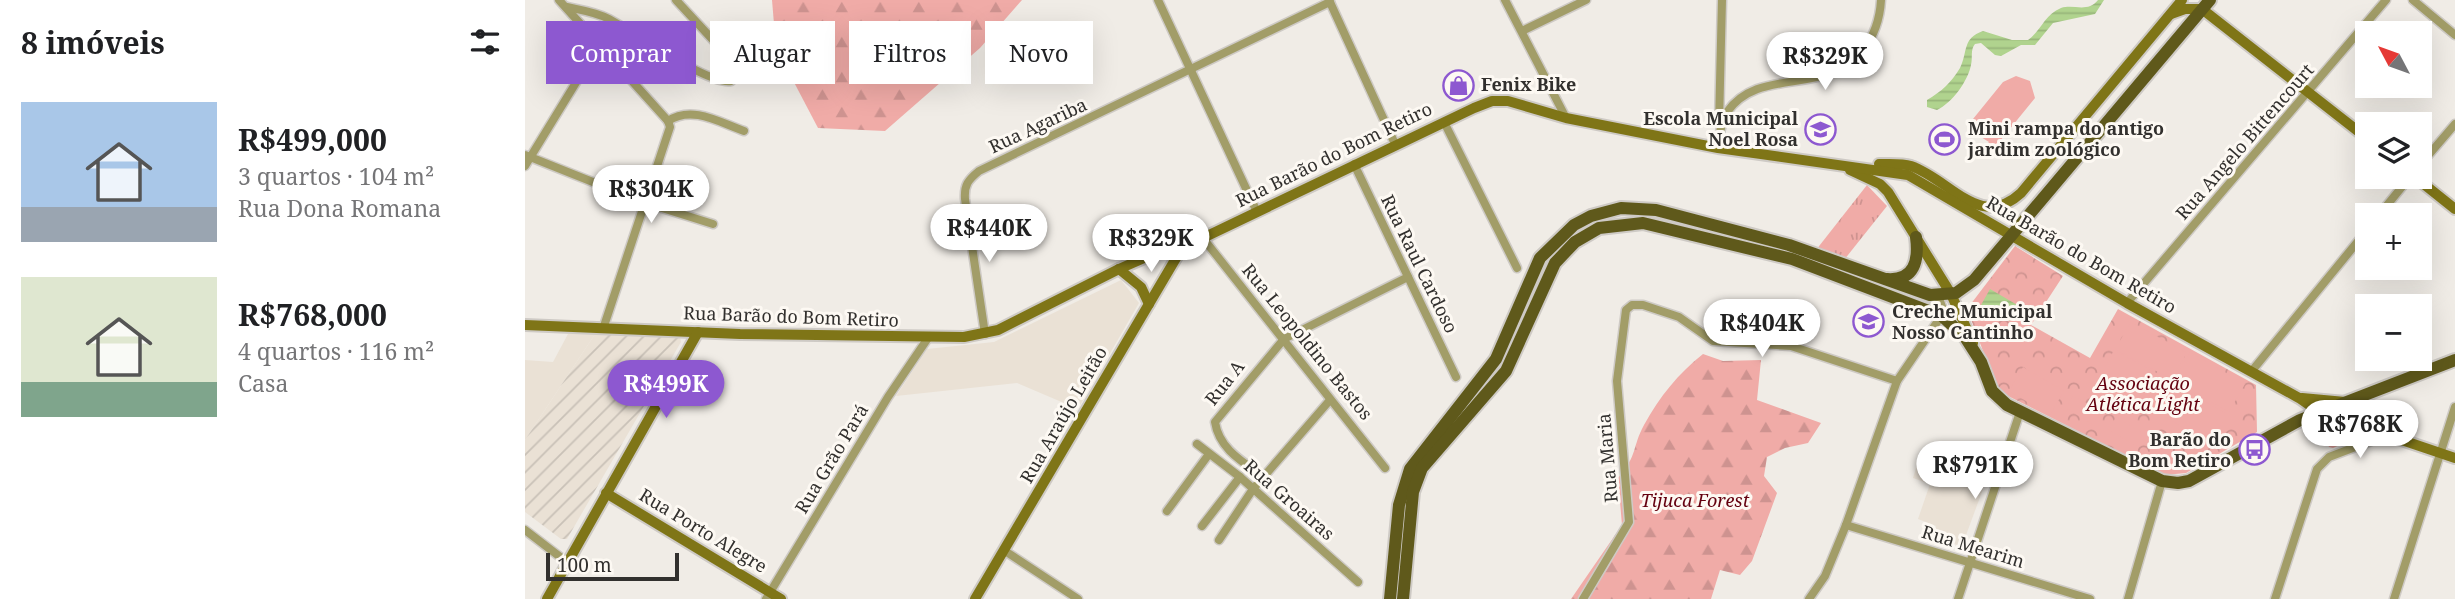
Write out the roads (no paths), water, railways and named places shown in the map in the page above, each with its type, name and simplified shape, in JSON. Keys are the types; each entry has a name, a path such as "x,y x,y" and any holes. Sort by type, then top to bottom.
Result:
{"main road":[{"name":"Rua Barão do Bom Retiro","path":"1838,165 1906,165 1976,204 1990,209 2003,206 2021,193 2182,0"},
{"path":"2169,16 2206,4"},
{"path":"2206,4 2355,129"},
{"path":"1390,599 1399,505 1410,469 1496,359 1540,258 1574,225 1614,209 1656,209 1789,245 1877,277 1944,295 1974,280 2206,4"},
{"name":"Rua Barão do Bom Retiro","path":"525,325 928,338 985,334 1012,324 1119,269 1151,255 1182,248 1395,144 1483,104 1500,100 1566,118 1718,148 1908,175 2127,303 2299,397 2319,412 2455,360"},
{"path":"1838,165 1880,184 1916,237 1981,362 1992,391 2019,412 2162,481 2189,481 2319,412 2455,458"},
{"path":"2428,189 2455,209"},
{"path":"1403,599 1413,492 1422,468 1498,383 1515,355 1555,263 1588,233 1630,222 1663,226 1792,259 1943,316 1965,337 1981,362"},
{"path":"1877,277 1900,279 1913,270 1918,258 1916,237"},
{"name":"Rua Araújo Leitão","path":"975,599 1182,248"},
{"path":"1119,269 1141,287 1149,304"},
{"path":"547,599 698,332"},
{"name":"Rua Barão do Bom Retiro","path":"2299,397 2350,402"},
{"name":"Rua Porto Alegre","path":"606,493 768,596 781,599"}],"street":[{"path":"559,0 579,21"},
{"path":"567,7 608,18 659,49 720,80 727,82 736,78 738,67 676,0"},
{"path":"1158,0 1257,212"},
{"path":"1505,0 1566,118"},
{"path":"1522,32 1586,0"},
{"path":"1718,148 1722,0"},
{"path":"1718,148 1725,113 1745,94 1766,85 1828,76 1857,57 1870,41 1881,0"},
{"name":"Rua Angelo Bittencourt","path":"2127,303 2386,0"},
{"path":"2413,0 2455,35"},
{"path":"1330,1 1395,144"},
{"name":"Rua Agariba","path":"985,334 964,187 979,171 1191,72 1330,1"},
{"path":"525,166 528,156 574,84"},
{"path":"603,329 670,127 668,121 634,84"},
{"path":"668,121 678,114 697,114 744,131"},
{"path":"1444,122 1517,268"},
{"path":"2432,151 2455,124"},
{"path":"528,156 643,202 713,224"},
{"name":"Rua Raul Cardoso","path":"1354,164 1456,377"},
{"path":"2389,203 2402,189"},
{"name":"Rua Leopoldino Bastos","path":"1202,237 1385,468"},
{"path":"2251,372 2355,245"},
{"path":"1284,339 1408,277"},
{"path":"1809,599 1825,576 1846,525 1897,381 1943,316 1944,295"},
{"name":"Rua Maria","path":"1583,599 1629,522 1617,381 1624,318 1626,310 1632,305 1679,317 1713,341 1791,346 1897,381"},
{"name":"Rua Grão Pará","path":"768,596 928,338"},
{"name":"Rua A","path":"1263,477 1234,455 1217,437 1215,422 1284,339"},
{"path":"1219,540 1253,489 1330,400"},
{"path":"2394,599 2455,407"},
{"path":"1958,599 2019,412"},
{"path":"2275,599 2317,469 2329,457 2384,436"},
{"name":"Rua Groairas","path":"1197,444 1240,477 1358,582"},
{"path":"1167,511 1209,454"},
{"path":"1202,526 1240,477"},
{"path":"2128,599 2162,481"},
{"name":"Rua Mearim","path":"1846,525 2090,599"},
{"path":"525,530 568,563"},
{"path":"1005,551 1078,599"}],"place":[{"name":"Fenix Bike","path":"1458,85"},
{"name":"Escola Municipal Noel Rosa","path":"1821,129"},
{"name":"Mini rampa do antigo jardim zoológico","path":"1945,139"},
{"name":"Creche Municipal Nosso Cantinho","path":"1869,322"},
{"name":"Barão do Bom Retiro","path":"2254,450"}],"park label":[{"name":"Associação Atlética Light","path":"2143,394"},
{"name":"Tijuca Forest","path":"1695,501"}]}
